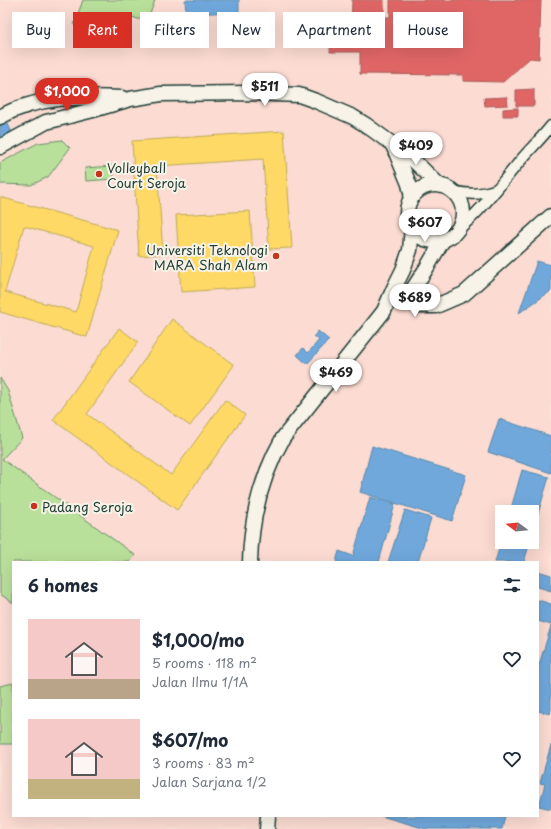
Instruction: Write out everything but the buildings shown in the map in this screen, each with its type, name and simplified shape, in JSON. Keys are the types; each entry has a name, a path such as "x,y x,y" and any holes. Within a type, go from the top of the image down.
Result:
{"street":[{"path":"0,147 46,122 130,99 161,94 249,93 299,95 353,117 410,157 439,185"},
{"path":"0,117 11,110 40,101 95,96 130,99"},
{"path":"457,230 461,224 463,210 462,203 453,191 447,187 439,185 427,186 421,188 412,197 408,204 407,212 409,223 416,233 425,239 437,241 448,238 468,222 499,188 551,126"},
{"path":"393,145 409,184 412,197"},
{"path":"453,191 481,194 499,188"},
{"path":"443,240 426,269 412,288 411,296 413,302 418,306 436,306 464,294 551,216"},
{"path":"250,561 250,542 255,512 273,456 283,438 384,311 403,270 410,250 412,228"},
{"path":"267,829 268,817"}],"shaded area":[{"name":"Universiti Teknologi MARA Shah Alam","path":"0,0 551,0 551,829 0,829"}],"green space":[{"path":"83,0 155,0 151,12 140,12 140,20 132,17 132,12 79,12"},
{"path":"62,140 70,148 48,177 31,185 0,184 0,163 38,143"},
{"name":"Volleyball Court Seroja","path":"113,166 114,179 86,181 85,168"},
{"name":"Padang Seroja","path":"0,378 8,391 22,438 2,459 135,555 131,561 12,561 12,602 0,594"},
{"path":"12,683 12,744 0,744 0,686"}],"place":[{"name":"Volleyball Court Seroja","path":"99,174"},
{"name":"Universiti Teknologi MARA Shah Alam","path":"276,256"},
{"name":"Padang Seroja","path":"34,506"}]}
